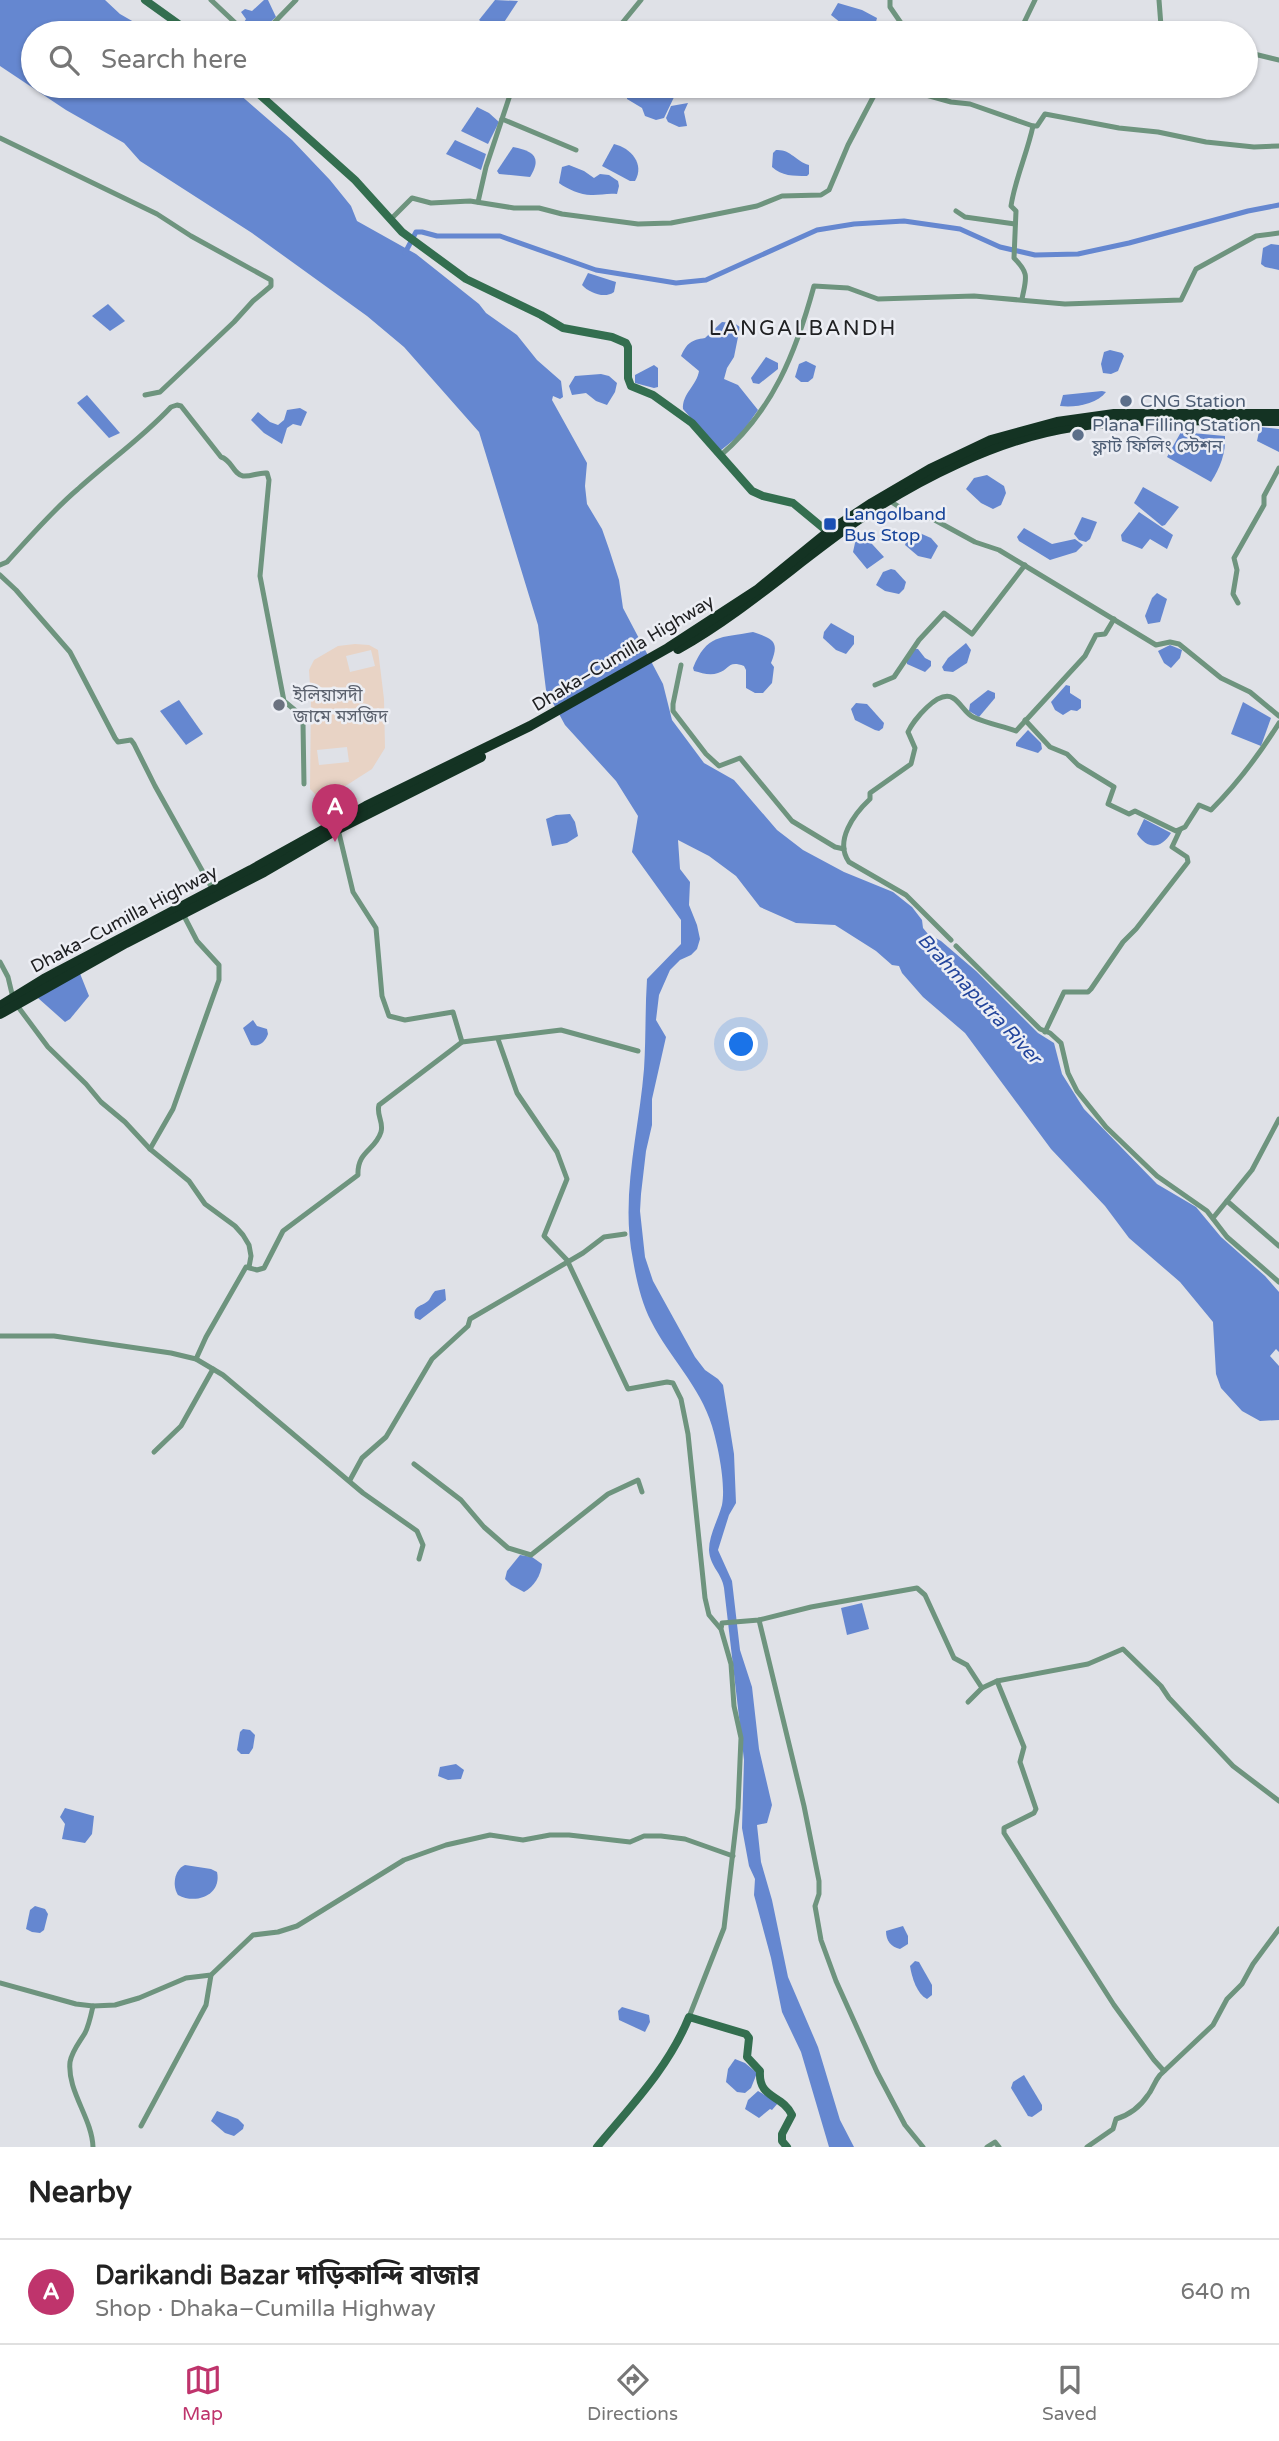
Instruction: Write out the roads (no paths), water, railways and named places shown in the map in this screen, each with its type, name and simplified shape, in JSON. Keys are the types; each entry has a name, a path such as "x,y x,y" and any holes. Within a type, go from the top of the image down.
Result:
{"highway":[{"name":"Dhaka–Cumilla Highway","path":"670,650 757,590 828,532 872,503 930,469 991,440 1057,422 1114,414 1279,414"},
{"name":"Dhaka–Cumilla Highway","path":"0,1006 15,1001 264,873 338,829 531,729 670,650 740,610 856,522 930,477 1025,438 1071,427 1123,422 1279,421"},
{"name":"Dhaka–Cumilla Highway","path":"0,1014 56,972 366,806 531,729"}],"main road":[{"path":"145,0 174,21"},
{"path":"263,98 355,180 402,232 466,279 564,328 612,337 625,343 628,347 628,378 631,386 672,406 692,423 752,491 793,503 828,532"},
{"path":"597,2147 642,2095 674,2050 689,2017 746,2034 750,2038 747,2057 760,2071 762,2089 783,2104 792,2115 782,2134 782,2141 787,2147"}],"street":[{"path":"211,0 233,21"},
{"path":"276,21 296,0"},
{"path":"624,21 641,0"},
{"path":"890,0 890,7 900,21"},
{"path":"1025,21 1035,0"},
{"path":"1159,0 1161,21"},
{"path":"1258,55 1279,61"},
{"path":"478,202 486,167 509,98"},
{"path":"390,220 412,198 430,203 478,202 514,208 539,208 638,225 671,223 757,206 782,196 821,195 829,190 848,145 873,98"},
{"path":"937,98 970,104 1033,126 1038,126 1045,114 1206,142 1254,147 1279,146"},
{"path":"502,118 576,150"},
{"path":"1022,299 1027,275 1014,258 1016,211 1011,206 1014,186 1033,126"},
{"path":"0,138 157,214 271,280 271,286 160,392 145,395"},
{"path":"956,211 965,216 1015,224"},
{"path":"720,456 742,437 783,377 803,328 814,286 848,288 878,299 974,296 1065,304 1181,300 1196,269 1256,236 1279,233"},
{"path":"0,565 7,562 58,506 142,437 171,407 181,407 221,457 230,461 237,472 244,476 267,473 269,480 260,576 284,701 296,711 303,723 304,784"},
{"path":"1238,603 1233,594 1237,570 1234,558 1264,505 1265,496 1279,468"},
{"path":"890,501 913,516 931,518 966,538 999,550 1156,645 1170,642 1179,645 1221,678 1250,692 1279,716"},
{"path":"875,685 894,677 919,640 944,613 972,634 1025,565"},
{"path":"0,575 70,652 118,742 131,740 134,744 213,890"},
{"path":"1114,619 1105,634 1096,635 1085,656 1016,731 971,716 952,697 946,697 926,707 914,719 908,732 915,748 911,765 870,793 870,799 855,813 844,840 844,849 849,862 906,895 1027,1017 1060,1043 1068,1073 1077,1091 1106,1127 1157,1176 1189,1197 1213,1218 1227,1237 1279,1282"},
{"path":"681,665 673,711 711,759 719,766 740,758 792,821 835,847 844,849"},
{"path":"1025,720 1051,747 1067,754 1078,765 1114,787 1108,804 1129,814 1135,811 1176,831 1180,830"},
{"path":"1045,1032 1064,992 1088,992 1091,989 1123,942 1188,862 1187,857 1172,847 1180,830 1199,805 1211,810 1233,787 1259,756 1279,723"},
{"path":"338,829 353,892 376,928 382,996 389,1016 405,1020 453,1012 463,1042"},
{"path":"150,1149 173,1109 219,980 219,965 197,941 183,914"},
{"path":"0,962 8,976 15,1001 48,1047 150,1149 189,1181 205,1205 235,1226 249,1245 250,1267"},
{"path":"196,1359 246,1267 257,1270 264,1268 283,1231 358,1175 360,1159 381,1133 382,1125 377,1111 385,1099 463,1042 561,1030 638,1051"},
{"path":"498,1039 517,1093 557,1152 567,1179 544,1236 568,1260 628,1389 673,1383 681,1399 688,1434 705,1598 709,1615 721,1626 731,1664 734,1706 741,1738 738,1808 724,1928 689,2017"},
{"path":"1213,1218 1252,1170 1279,1119"},
{"path":"1227,1201 1279,1246"},
{"path":"350,1480 362,1458 386,1437 432,1359 468,1326 470,1319 609,1235 625,1234"},
{"path":"0,1336 54,1336 196,1359 213,1369 378,1504 416,1531 423,1545 419,1559"},
{"path":"153,1452 181,1426 213,1369"},
{"path":"414,1464 461,1500 484,1527 508,1548 531,1555 608,1494 638,1480 642,1492"},
{"path":"721,1626 739,1621 759,1620 810,1606 917,1588 925,1595 954,1658 968,1665 982,1688"},
{"path":"759,1620 804,1806 819,1881 819,1895 814,1906 821,1940 835,1981 877,2072 905,2125 923,2147"},
{"path":"968,1702 982,1688 997,1681 1088,1664 1123,1649 1161,1686 1233,1766 1279,1801"},
{"path":"997,1681 1024,1747 1020,1762 1036,1809 1034,1813 1004,1828 1004,1833 1114,2005 1164,2071"},
{"path":"0,1983 93,2007 115,2005 139,1998 186,1978 211,1975 253,1935 297,1926 404,1860 446,1845 490,1835 523,1840 550,1835 629,1842 644,1836 661,1836 685,1839 733,1856"},
{"path":"1087,2147 1113,2129 1116,2119 1130,2114 1150,2093 1153,2083 1164,2071 1213,2025 1227,1999 1242,1984 1279,1929"},
{"path":"141,2126 206,2005 211,1975"},
{"path":"93,2007 84,2034 71,2059 70,2076 88,2118 93,2147"},
{"path":"987,2147 995,2142 999,2147"}],"water":[{"path":"0,0 105,0 132,21 21,21 21,80 0,66"},
{"path":"264,0 268,0 276,17 272,21 245,21 241,12 245,9 252,11"},
{"path":"495,0 518,1 505,21 479,20"},
{"path":"838,3 877,18 876,21 838,21 831,15"},
{"name":"Brahmaputra River","path":"48,98 244,98 292,140 330,180 351,206 357,221 416,254 479,304 486,313 517,335 537,360 561,381 563,397 560,399 553,396 552,400 587,463 587,504 602,529 609,549 619,580 623,608 663,684 672,720 704,763 734,780 777,830 803,850 844,872 893,892 912,907 928,934 941,941 976,971 1038,1033 1054,1043 1062,1074 1084,1109 1157,1184 1196,1207 1221,1237 1279,1292 1279,1352 1276,1349 1270,1356 1279,1366 1279,1420 1260,1421 1242,1411 1221,1388 1216,1374 1213,1322 1180,1282 1129,1238 1105,1206 1051,1149 965,1033 923,997 899,966 892,965 876,951 835,925 796,923 760,907 736,876 709,856 678,840 680,869 690,882 689,905 700,939 697,949 670,970 659,995 656,1020 666,1037 652,1099 652,1125 641,1194 645,1257 653,1281 695,1357 705,1370 723,1385 734,1454 736,1503 729,1515 718,1550 732,1581 740,1650 752,1687 759,1749 772,1805 767,1823 757,1825 761,1862 788,1977 818,2047 840,2120 854,2147 829,2147 801,2052 782,2012 754,1895 755,1879 749,1866 742,1828 744,1760 724,1588 711,1561 709,1550 723,1496 719,1454 712,1426 700,1398 648,1314 634,1267 629,1188 642,1093 647,979 681,944 681,920 632,852 638,816 616,781 565,725 546,690 538,625 479,432 404,347 367,316 252,233 140,161 124,143"},
{"path":"674,98 664,118 656,120 645,116 642,108 627,99"},
{"path":"688,103 684,112 687,126 679,127 668,122 666,118 671,106"},
{"path":"477,107 499,122 488,144 461,131"},
{"path":"455,140 486,154 481,170 446,154"},
{"path":"614,144 626,149 635,158 638,175 635,181 602,166"},
{"path":"513,147 526,150 534,156 536,164 530,177 499,174 497,171"},
{"path":"776,150 786,151 809,165 809,174 792,176 776,170 772,167 773,153"},
{"path":"569,165 594,178 600,174 609,175 618,181 617,194 585,194 562,185 559,183 562,167"},
{"path":"1271,244 1279,245 1279,270 1261,264 1263,248"},
{"path":"588,273 616,282 614,292 602,295 585,288 582,285"},
{"path":"108,304 125,321 110,331 92,316"},
{"path":"722,322 734,323 740,327 734,357 724,379 738,385 758,410 741,434 720,451 683,409 699,371 681,356 690,343 705,338"},
{"path":"1110,350 1124,356 1118,371 1103,373 1101,364 1104,352"},
{"path":"766,357 778,363 778,369 759,384 753,383 751,378"},
{"path":"806,361 816,366 813,378 808,382 801,382 795,377 799,364"},
{"path":"654,365 658,368 658,387 635,383 635,375"},
{"path":"575,376 609,376 617,383 607,405 586,393 572,395 569,386"},
{"path":"1106,392 1091,402 1079,406 1060,406 1063,395"},
{"path":"87,395 120,433 109,438 77,403"},
{"path":"300,408 307,412 301,426 293,424 287,428 282,444 264,433 251,420 258,412 278,425 284,420 287,410"},
{"path":"1260,427 1279,429 1279,452 1257,441"},
{"path":"1181,432 1225,436 1222,460 1211,482 1167,457"},
{"path":"987,475 1004,486 1006,493 1001,505 993,509 981,503 966,489 974,478"},
{"path":"1143,487 1179,507 1165,525 1162,526 1134,503"},
{"path":"1139,512 1173,535 1167,549 1150,539 1142,549 1122,541 1121,535"},
{"path":"1082,517 1097,522 1086,542 1079,540 1074,534"},
{"path":"1024,528 1052,544 1075,539 1083,545 1076,552 1050,560 1019,541 1017,537"},
{"path":"915,531 931,538 938,546 931,559 918,556 905,545 909,534"},
{"path":"861,532 884,557 867,569 853,552 854,537"},
{"path":"891,569 906,582 899,594 885,591 876,585 883,572"},
{"path":"1157,593 1167,599 1160,622 1148,624 1145,616 1152,598"},
{"path":"831,623 854,636 854,644 846,654 836,650 823,638"},
{"path":"753,632 770,639 775,645 771,663 774,667 772,683 763,693 755,693 746,688 746,670 738,664 712,674 694,671 698,657 709,643 723,637"},
{"path":"966,643 971,650 967,663 953,672 944,671 942,667 948,658"},
{"path":"1170,645 1182,650 1180,658 1171,668 1164,663 1158,651"},
{"path":"914,649 918,649 931,661 931,666 925,672 907,664 907,659"},
{"path":"1066,685 1070,686 1070,693 1081,700 1081,708 1063,715 1055,710 1051,702"},
{"path":"988,690 995,693 995,698 979,717 969,711 970,704"},
{"path":"179,700 203,734 186,745 160,711"},
{"path":"1243,702 1271,718 1261,746 1231,734"},
{"path":"856,703 867,704 884,723 883,728 875,730 855,720 851,709"},
{"path":"1028,730 1041,743 1042,749 1038,753 1016,746"},
{"path":"570,814 578,836 567,843 552,846 546,819"},
{"path":"1144,819 1171,833 1159,845 1146,843 1137,834"},
{"path":"79,971 89,996 65,1022 38,998"},
{"path":"253,1020 257,1026 267,1029 268,1034 260,1045 251,1045 243,1028"},
{"path":"445,1289 446,1300 420,1320 415,1318 416,1308 429,1300 435,1291"},
{"path":"520,1555 532,1557 542,1564 536,1580 524,1592 505,1579 507,1571"},
{"path":"862,1603 869,1629 847,1635 841,1608"},
{"path":"243,1729 250,1730 255,1735 249,1754 241,1754 237,1750"},
{"path":"456,1764 464,1770 461,1779 448,1780 438,1776 440,1767"},
{"path":"65,1808 94,1816 92,1834 85,1843 62,1839 65,1824 60,1817"},
{"path":"185,1865 217,1872 216,1887 212,1892 192,1899 178,1895 175,1879 178,1871"},
{"path":"35,1906 45,1909 48,1914 44,1930 40,1933 26,1929 30,1910"},
{"path":"903,1926 908,1936 908,1944 900,1949 890,1943 886,1931"},
{"path":"915,1961 919,1962 932,1985 932,1995 927,1999 920,1993 914,1980 910,1966"},
{"path":"622,2007 649,2015 650,2022 645,2032 619,2020 618,2011"},
{"path":"735,2059 757,2073 751,2088 745,2093 737,2092 726,2082 728,2069"},
{"path":"1024,2075 1042,2105 1042,2110 1032,2117 1028,2116 1011,2088 1013,2082"},
{"path":"758,2091 778,2103 759,2118 745,2109 748,2100"},
{"path":"217,2111 238,2119 244,2125 243,2129 234,2136 225,2133 211,2121"}],"waterway":[{"path":"405,253 416,232 437,236 500,236 596,270 676,283 706,280 817,230 854,224 904,221 960,229 1000,247 1035,255 1078,254 1279,205"}],"place":[{"name":"CNG Station","path":"1126,401"},
{"name":"Plana Filling Station ফ্লাট ফিলিং স্টেশন","path":"1078,435"},
{"name":"Langolband Bus Stop","path":"830,524"},
{"name":"ইলিয়াসদী জামে মসজিদ","path":"279,705"},
{"name":"Darikandi Bazar দাড়িকান্দি বাজার","path":"335,842"}],"district":[{"name":"LANGALBANDH","path":"803,328"}]}
